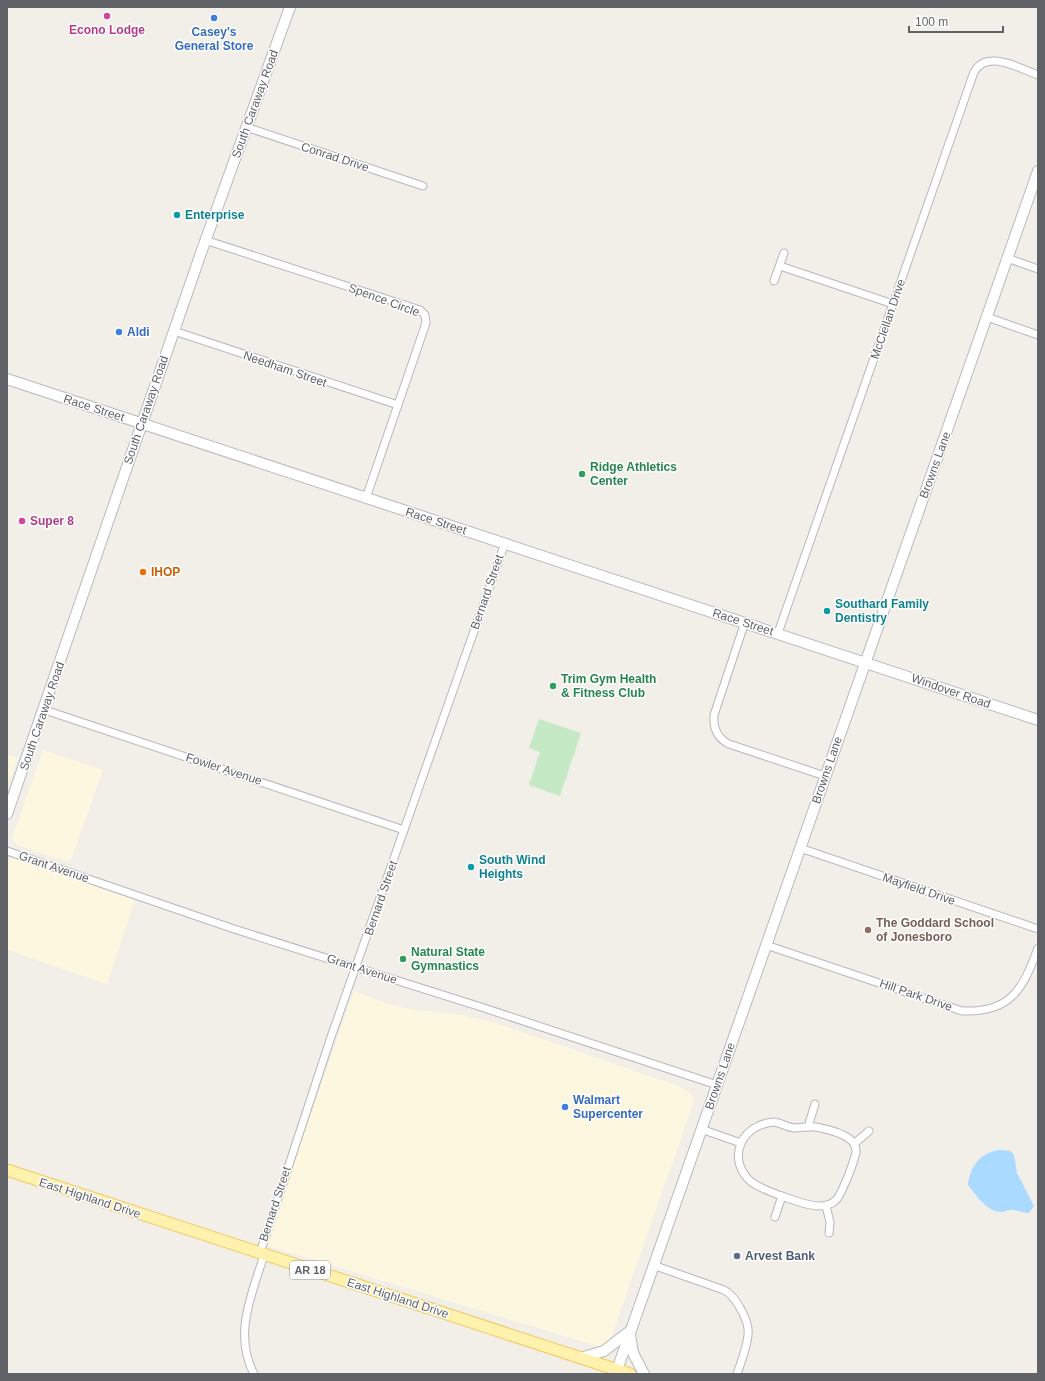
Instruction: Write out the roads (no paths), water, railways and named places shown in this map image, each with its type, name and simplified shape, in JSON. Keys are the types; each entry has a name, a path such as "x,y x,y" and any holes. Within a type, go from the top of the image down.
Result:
{"main road":[{"name":"East Highland Drive","path":"7,1170 630,1374"}],"street":[{"name":"South Caraway Road","path":"7,814 205,240 290,7"},
{"name":"McClellan Drive","path":"778,633 977,67 983,62 994,60 1038,75"},
{"name":"Conrad Drive","path":"246,127 423,186"},
{"name":"Browns Lane","path":"617,1370 864,662 1038,171"},
{"name":"Spence Circle","path":"205,240 424,312 426,324 366,498"},
{"path":"774,281 784,252"},
{"path":"1007,258 1038,269"},
{"path":"780,266 893,304"},
{"path":"987,317 1038,335"},
{"name":"Needham Street","path":"174,331 398,405"},
{"name":"Race Street","path":"7,379 864,662"},
{"name":"Bernard Street","path":"254,1374 247,1356 244,1323 287,1167 504,543"},
{"path":"745,622 714,715 714,723 718,735 729,744 824,776"},
{"name":"Windover Road","path":"864,662 1038,720"},
{"name":"Fowler Avenue","path":"44,710 404,830"},
{"name":"Mayfield Drive","path":"800,848 1038,929"},
{"name":"Grant Avenue","path":"7,851 238,931 356,967 717,1085"},
{"name":"Hill Park Drive","path":"766,945 962,1011 975,1012 1002,1005 1015,995 1025,982 1038,948"},
{"path":"808,1127 815,1104"},
{"path":"774,1122 793,1128 808,1127 816,1127 849,1138 854,1144 856,1152 839,1196 826,1206 815,1206 758,1187 743,1172 740,1162 739,1154 741,1143 746,1134 762,1123 774,1122"},
{"path":"701,1130 741,1143"},
{"path":"854,1144 869,1131"},
{"path":"775,1217 782,1196"},
{"path":"826,1206 830,1222 829,1233"},
{"path":"653,1265 724,1290 732,1295 738,1303 748,1331 747,1341 736,1374"},
{"path":"580,1358 604,1351 630,1331 633,1353 644,1374"}],"water":[{"path":"993,1151 1010,1151 1014,1155 1017,1173 1034,1206 1029,1213 1012,1210 1001,1212 991,1209 978,1198 968,1185 971,1172 978,1161"}],"place":[{"name":"Econo Lodge","path":"107,16"},
{"name":"Casey's General Store","path":"214,18"},
{"name":"Enterprise","path":"177,215"},
{"name":"Aldi","path":"119,332"},
{"name":"Ridge Athletics Center","path":"582,474"},
{"name":"Super 8","path":"22,521"},
{"name":"IHOP","path":"143,572"},
{"name":"Southard Family Dentistry","path":"827,611"},
{"name":"Trim Gym Health & Fitness Club","path":"553,686"},
{"name":"South Wind Heights","path":"471,867"},
{"name":"The Goddard School of Jonesboro","path":"868,930"},
{"name":"Natural State Gymnastics","path":"403,959"},
{"name":"Walmart Supercenter","path":"565,1107"},
{"name":"Arvest Bank","path":"737,1256"}]}
